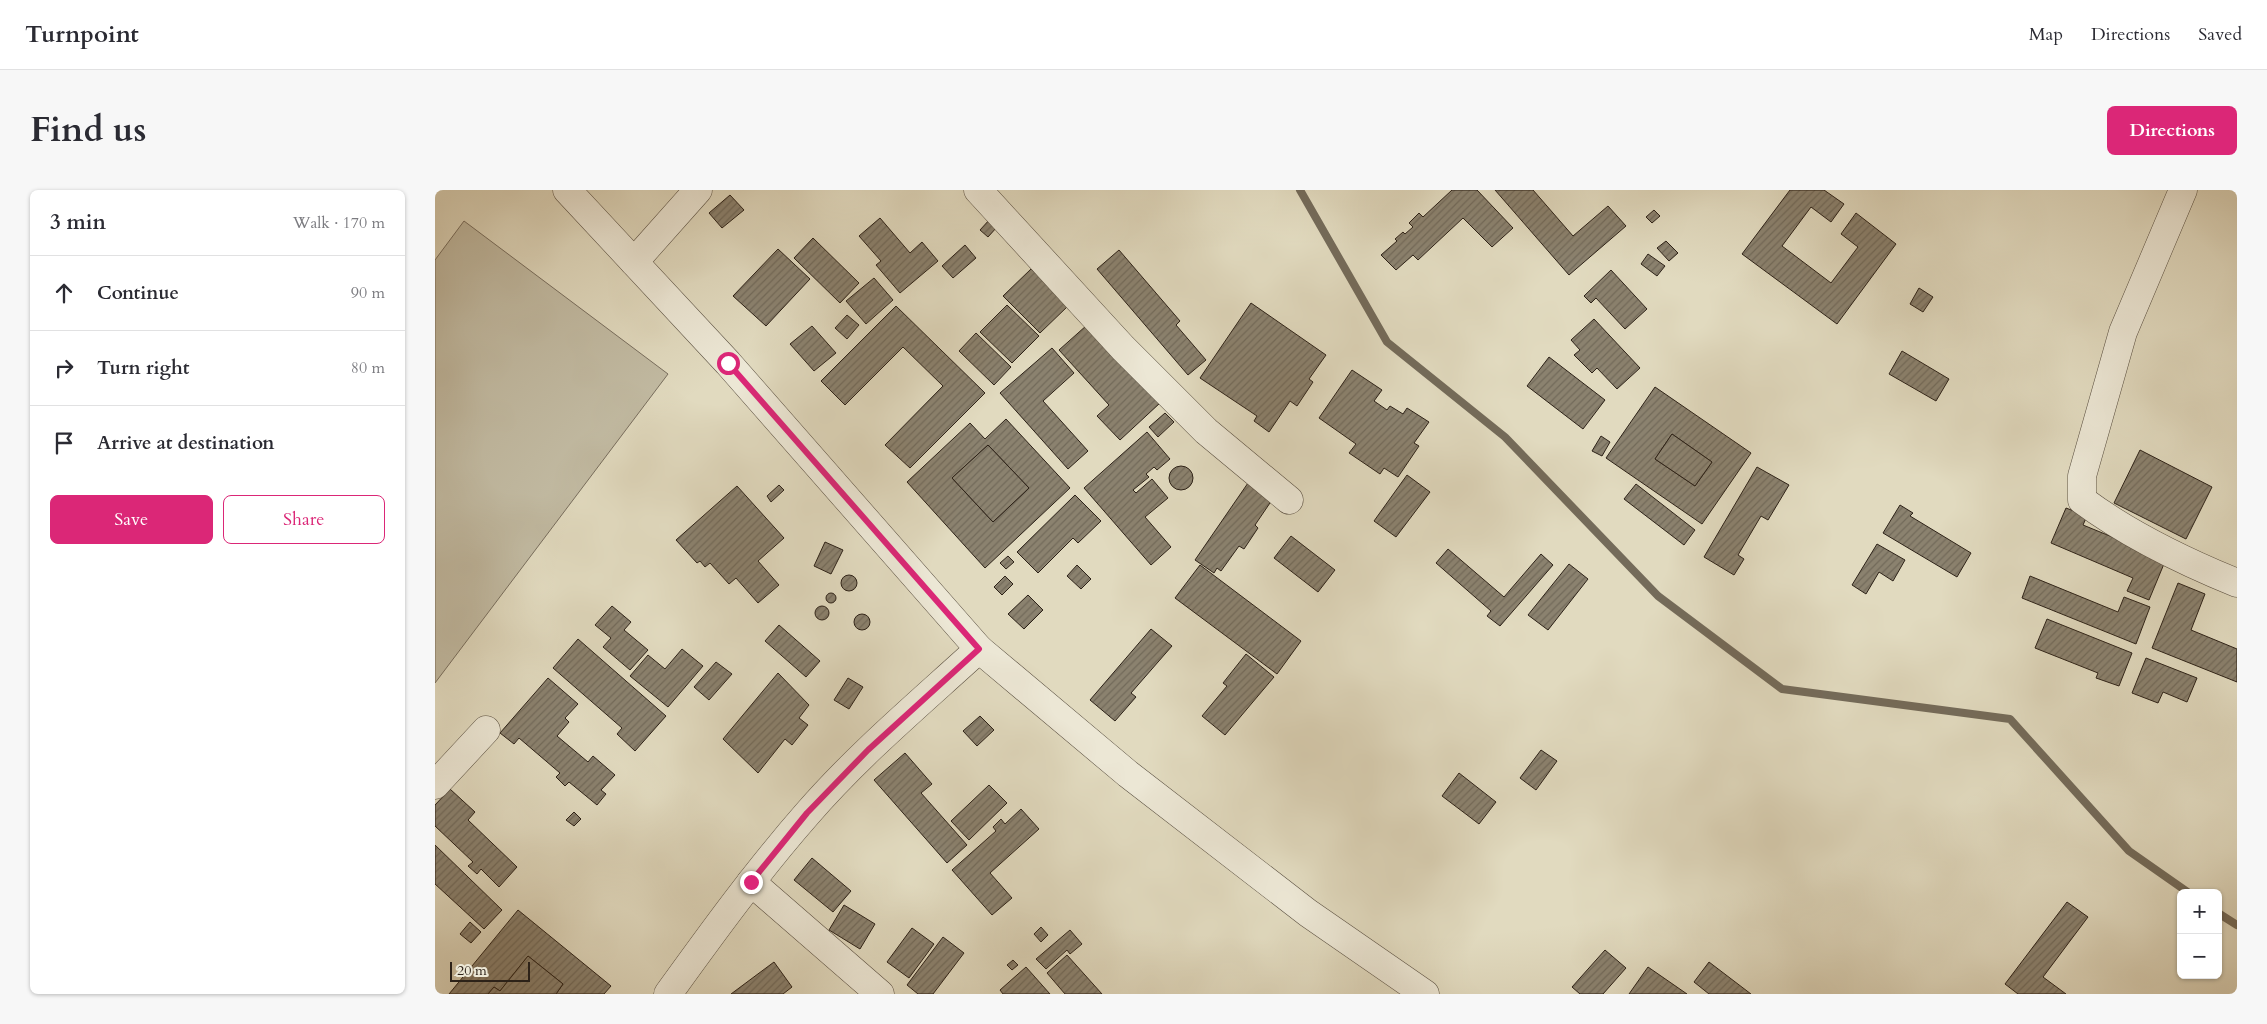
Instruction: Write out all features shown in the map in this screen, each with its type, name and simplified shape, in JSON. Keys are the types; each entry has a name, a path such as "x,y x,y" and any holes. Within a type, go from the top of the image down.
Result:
{"street":[{"path":"567,190 728,363 979,649 1144,786 1308,913 1425,994"},
{"path":"634,262 698,190"},
{"path":"977,190 1123,348 1205,431 1289,500"},
{"path":"2183,190 2123,332 2083,476 2083,500 2097,511 2187,562 2237,583"},
{"path":"668,994 751,882 807,813 868,750 979,649"},
{"path":"435,785 486,730"},
{"path":"751,882 880,994"}],"shaded area":[{"path":"464,221 668,374 435,683 435,260"}],"building":[{"path":"1452,190 1477,190 1513,228 1492,247 1463,218 1418,260 1413,255 1396,270 1381,255 1397,241 1395,239 1403,232 1405,234 1413,227 1409,223 1419,213 1423,217"},
{"path":"1495,190 1533,190 1573,236 1608,206 1626,226 1569,275"},
{"path":"1790,190 1824,190 1844,204 1831,222 1811,207 1782,246 1831,283 1858,247 1841,234 1856,213 1896,244 1837,324 1742,254"},
{"path":"730,195 744,210 722,228 709,213"},
{"path":"1654,210 1660,216 1652,223 1646,217"},
{"path":"880,218 910,253 922,242 938,261 900,293 876,265 881,261 859,236"},
{"path":"990,219 997,227 988,237 980,230"},
{"path":"813,238 859,283 840,303 794,258"},
{"path":"1666,241 1678,253 1669,261 1657,248"},
{"path":"965,245 976,258 953,278 942,266"},
{"path":"778,249 810,279 766,326 733,296"},
{"path":"1119,250 1180,321 1176,325 1206,360 1188,375 1097,269"},
{"path":"1648,254 1665,266 1657,276 1641,264"},
{"path":"1031,269 1068,306 1040,333 1003,296"},
{"path":"1611,270 1647,309 1625,329 1596,298 1591,303 1584,296"},
{"path":"874,278 893,300 866,324 846,301"},
{"path":"1919,288 1933,297 1923,312 1910,304"},
{"path":"1251,303 1326,355 1309,379 1313,382 1297,406 1290,401 1269,432 1254,421 1257,416 1200,378"},
{"path":"1007,305 1039,336 1012,363 980,332"},
{"path":"896,306 985,393 910,468 885,445 943,386 903,347 845,405 821,381"},
{"path":"847,315 859,325 847,339 835,328"},
{"path":"1594,319 1640,368 1617,389 1597,368 1592,373 1574,355 1580,350 1571,340"},
{"path":"1087,325 1160,403 1120,440 1097,416 1109,405 1059,350"},
{"path":"812,326 836,353 814,371 790,344"},
{"path":"976,333 1011,367 994,385 959,351"},
{"path":"1052,348 1074,373 1043,401 1088,451 1068,469 1000,393"},
{"path":"1902,351 1949,379 1936,401 1889,374"},
{"path":"1549,357 1605,400 1583,429 1527,386"},
{"path":"1352,370 1382,390 1374,401 1387,410 1390,406 1403,414 1407,408 1429,422 1414,443 1419,446 1398,477 1384,468 1380,474 1349,453 1356,444 1319,418"},
{"path":"1655,387 1751,453 1702,524 1606,458","holes":["1672,434 1712,462 1695,486 1655,459"]},
{"path":"1165,413 1174,422 1158,437 1149,427"},
{"path":"1006,419 1070,488 985,568 907,482 970,423 985,439","holes":["988,445 1029,488 993,522 952,478"]},
{"path":"1147,432 1170,459 1157,470 1154,467 1146,474 1149,477 1133,490 1136,493 1152,479 1168,498 1145,517 1171,547 1151,565 1084,488"},
{"path":"1672,434 1712,462 1695,486 1655,459"},
{"path":"1601,436 1610,442 1602,456 1592,451"},
{"path":"988,445 1029,488 993,522 952,478"},
{"path":"2140,450 2212,487 2186,539 2114,503"},
{"path":"1181,466 1190,469 1193,478 1190,487 1181,490 1172,487 1169,478 1172,469"},
{"path":"1757,467 1789,485 1768,520 1761,516 1738,555 1744,559 1734,575 1704,557"},
{"path":"1407,475 1430,492 1396,537 1374,521"},
{"path":"1248,483 1272,500 1255,525 1258,528 1244,549 1239,546 1221,571 1217,568 1214,573 1195,560"},
{"path":"1636,484 1695,530 1684,545 1624,499"},
{"path":"779,485 784,490 771,502 767,496"},
{"path":"737,486 784,538 758,561 779,585 758,603 736,578 729,584 710,563 705,567 700,561 697,563 676,540"},
{"path":"1075,495 1101,521 1078,543 1073,538 1038,573 1017,552"},
{"path":"1900,505 1913,513 1910,516 1971,553 1957,577 1883,533"},
{"path":"2066,508 2087,516 2083,525 2166,559 2149,600 2127,591 2133,578 2051,543"},
{"path":"1291,536 1335,570 1318,592 1274,558"},
{"path":"825,542 843,550 831,574 814,566"},
{"path":"1877,544 1905,560 1893,581 1879,572 1866,594 1852,585"},
{"path":"1448,549 1504,597 1541,554 1553,565 1500,626 1487,616 1491,611 1436,563"},
{"path":"1008,556 1014,562 1006,569 1000,563"},
{"path":"1569,564 1588,579 1548,630 1528,615"},
{"path":"1077,565 1091,579 1081,589 1067,576"},
{"path":"1200,565 1301,641 1277,674 1175,598"},
{"path":"846,575 852,575 857,580 855,589 846,591 841,586 841,580"},
{"path":"1005,576 1013,584 1002,595 994,587"},
{"path":"2030,576 2118,612 2124,597 2150,607 2136,644 2022,598"},
{"path":"2178,583 2205,594 2191,630 2237,649 2237,682 2152,648"},
{"path":"829,593 833,593 836,598 833,603 829,603 826,600 826,596"},
{"path":"1028,595 1043,610 1024,629 1008,614"},
{"path":"612,606 631,622 624,630 648,650 630,670 603,647 611,638 595,625"},
{"path":"819,606 825,606 829,613 825,620 819,620 815,616 815,610"},
{"path":"862,614 868,616 870,622 868,628 862,630 856,628 854,622 856,616"},
{"path":"2047,619 2132,653 2119,686 2096,678 2098,673 2035,648"},
{"path":"779,625 820,661 806,677 765,641"},
{"path":"1151,629 1172,646 1131,693 1136,697 1115,721 1090,700"},
{"path":"578,639 666,716 635,751 617,734 622,728 553,668"},
{"path":"682,649 703,666 668,707 630,676 648,655 665,669"},
{"path":"1246,654 1274,677 1225,735 1202,716 1227,686 1223,683"},
{"path":"2146,658 2197,678 2187,702 2163,692 2158,703 2132,693"},
{"path":"716,662 732,674 709,700 694,687"},
{"path":"778,673 809,705 799,718 808,725 792,745 785,739 758,773 723,739"},
{"path":"548,678 578,704 565,718 569,722 557,736 588,762 593,756 615,775 601,790 606,794 597,805 569,782 565,786 556,777 560,773 519,738 514,744 500,733"},
{"path":"848,678 863,687 849,709 834,700"},
{"path":"980,716 994,730 977,746 963,731"},
{"path":"1541,750 1557,761 1536,790 1520,778"},
{"path":"905,753 932,784 921,793 967,845 947,863 874,780"},
{"path":"1459,773 1496,802 1479,824 1442,796"},
{"path":"989,785 1007,803 969,840 951,821"},
{"path":"450,789 475,812 468,820 517,867 499,887 481,869 477,874 468,866 473,862 435,826 435,805"},
{"path":"1021,809 1039,829 990,873 1012,898 992,915 952,870 996,831 993,827 1001,819 1005,824"},
{"path":"574,812 581,819 574,826 566,820"},
{"path":"435,845 502,910 484,929 435,884"},
{"path":"812,858 851,891 833,912 794,880"},
{"path":"2067,902 2088,917 2043,977 2066,994 2018,994 2005,984"},
{"path":"844,905 875,924 860,949 829,930"},
{"path":"518,910 611,986 604,994 556,994 563,984 528,956 500,991 494,987 488,994 449,994"},
{"path":"470,922 481,932 471,943 460,934"},
{"path":"1041,927 1048,935 1041,942 1034,934"},
{"path":"912,928 934,944 909,978 887,962"},
{"path":"1070,930 1082,944 1070,954 1067,950 1046,969 1036,959"},
{"path":"943,937 964,953 933,994 918,994 907,985"},
{"path":"1605,950 1626,968 1603,994 1580,994 1572,987"},
{"path":"1067,955 1102,994 1065,994 1047,973"},
{"path":"528,956 563,984 556,994 488,994 494,987 500,991"},
{"path":"1013,960 1018,965 1012,970 1007,965"},
{"path":"774,962 792,987 783,994 731,994"},
{"path":"1709,962 1751,994 1709,994 1694,982"},
{"path":"1026,967 1050,994 1003,994 1000,990"},
{"path":"1648,967 1687,994 1629,994"}],"waterway":[{"path":"1300,190 1387,342 1505,437 1658,596 1782,689 2010,719 2129,851 2183,889"},
{"path":"2222,916 2237,925"}],"route":[{"path":"728,363 979,649 868,750 807,813 751,882"}]}
